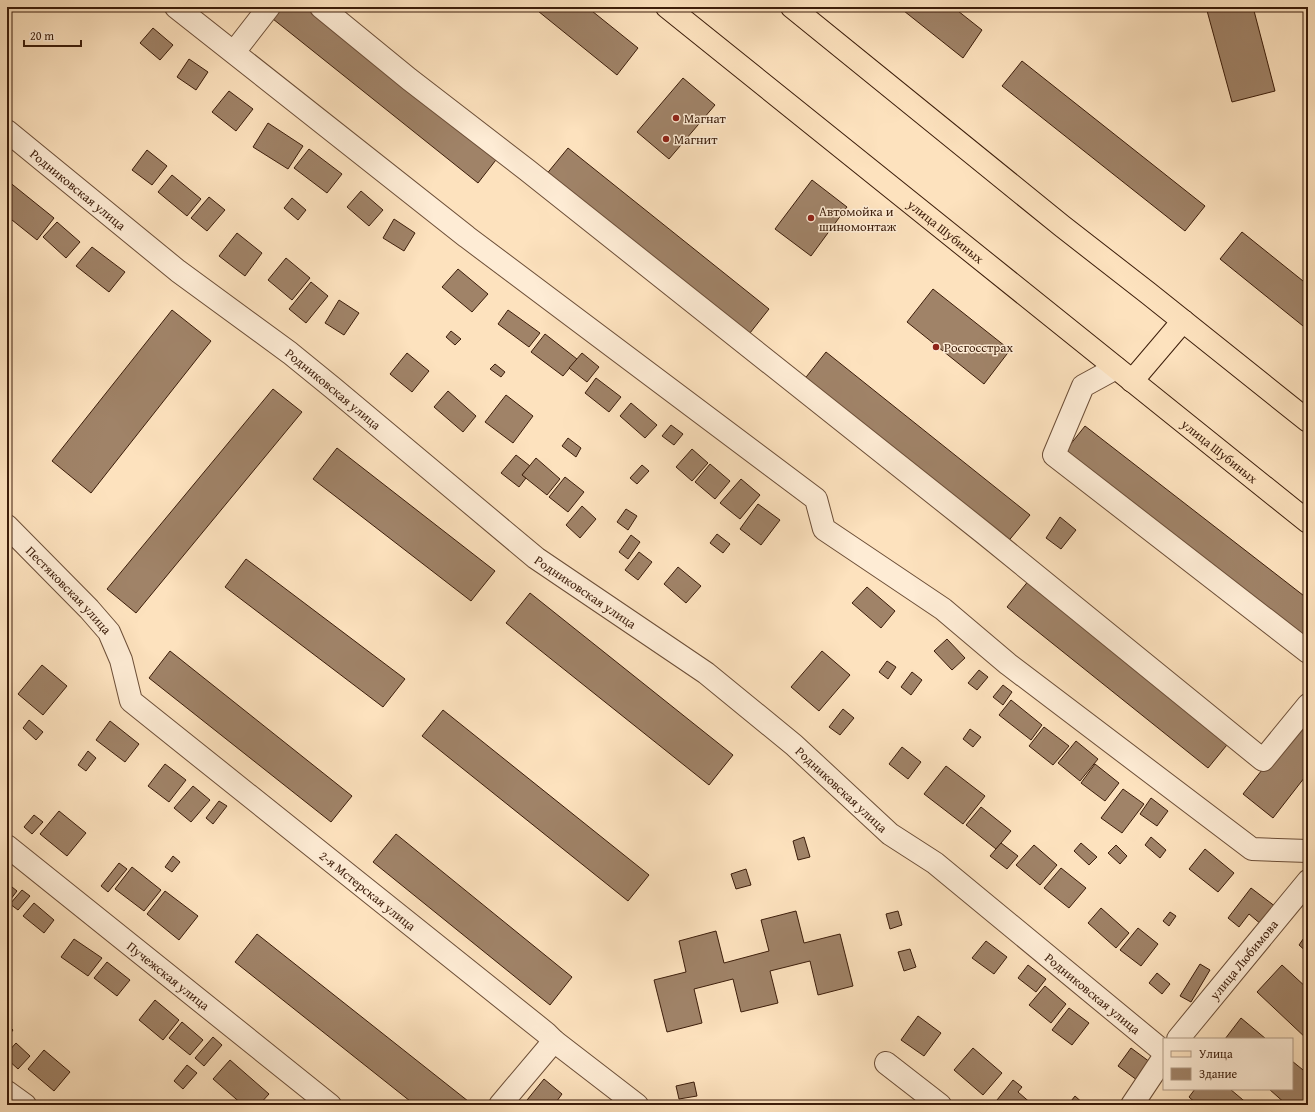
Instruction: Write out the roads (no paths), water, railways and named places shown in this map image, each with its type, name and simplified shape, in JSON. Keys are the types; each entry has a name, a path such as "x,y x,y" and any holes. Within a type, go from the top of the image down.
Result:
{"main road":[{"name":"улица Шубиных","path":"667,7 1308,522"},
{"path":"792,7 1062,226 1308,421"},
{"path":"1124,374 1183,321"}],"street":[{"path":"176,7 467,237 816,499 824,529 943,609 1014,668 1252,849 1308,851"},
{"path":"234,52 269,7"},
{"path":"321,7 409,79 545,184 979,529 1263,760 1308,705"},
{"name":"Родниковская улица","path":"7,131 178,271 290,353 536,558 706,673 794,745 890,834 935,863 1163,1051"},
{"path":"1124,374 1082,386 1054,455 1308,652"},
{"name":"Пестяковская улица","path":"7,526 89,609 109,632 121,660"},
{"name":"2-я Мстерская улица","path":"121,660 132,701 546,1033 554,1041 637,1105"},
{"name":"Пучежская улица","path":"7,846 330,1105"},
{"name":"улица Любимова","path":"1179,1038 1308,881"},
{"path":"500,1105 554,1041"},
{"path":"1132,1105 1163,1058"},
{"path":"886,1063 940,1105"},
{"path":"7,1092 25,1105"}],"place":[{"name":"Магнат","path":"676,118"},
{"name":"Магнит","path":"666,139"},
{"name":"Автомойка и шиномонтаж","path":"811,218"},
{"name":"Росгосстрах","path":"936,347"}]}
